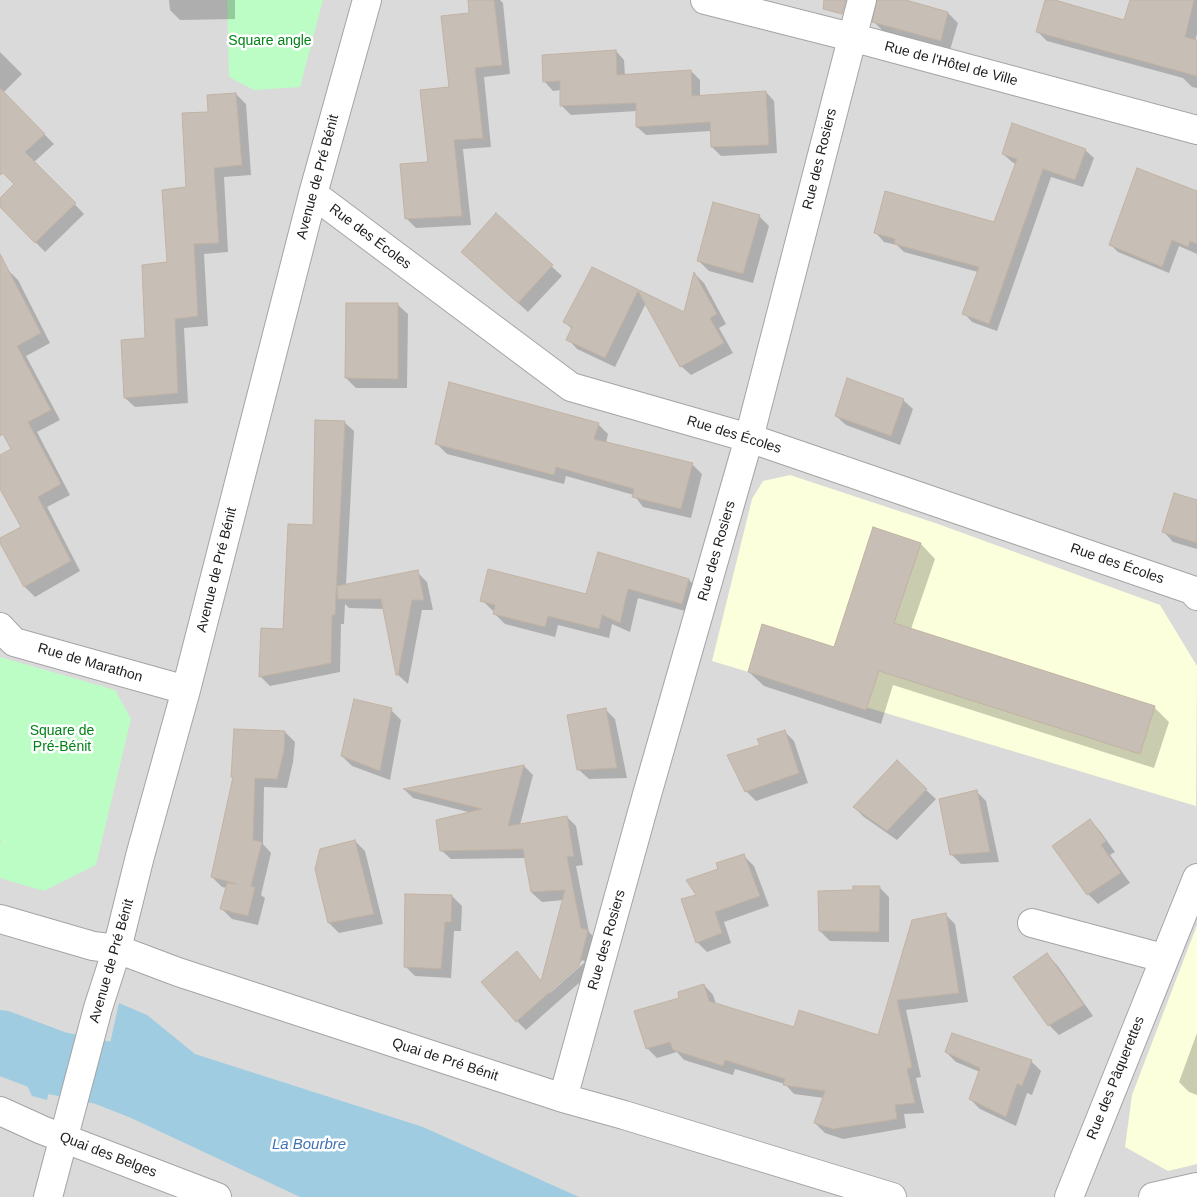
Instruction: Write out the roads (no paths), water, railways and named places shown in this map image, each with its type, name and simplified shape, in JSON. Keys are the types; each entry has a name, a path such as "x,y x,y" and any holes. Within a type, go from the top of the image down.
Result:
{"street":[{"name":"Avenue de Pré Bénit","path":"48,1197 98,1008 117,949 140,856 186,690 313,194 367,0"},
{"name":"Rue de l'Hôtel de Ville","path":"705,0 851,37 1197,130"},
{"name":"Rue des Rosiers","path":"563,1098 750,438 862,0"},
{"name":"Rue des Écoles","path":"313,194 571,387 750,438 1192,590 1197,596"},
{"name":"Rue de Marathon","path":"0,627 14,642 186,690"},
{"name":"Rue des Pâquerettes","path":"1069,1197 1163,958 1197,878"},
{"name":"Quai de Pré Bénit","path":"0,919 93,946 117,949 178,972 563,1098 892,1197"},
{"path":"1032,923 1163,958"},
{"name":"Quai des Belges","path":"0,1112 67,1126 216,1197"},
{"path":"1153,1197 1197,1187"}],"water":[{"name":"La Bourbre","path":"119,1003 147,1015 195,1054 423,1127 579,1197 300,1197 97,1102"},
{"path":"0,1019 61,1041 47,1100 32,1096 24,1079 0,1070"}],"waterway":[{"name":"La Bourbre","path":"0,1042 56,1063 104,1073 186,1105"}],"park label":[{"name":"Square angle","path":"270,41"},
{"name":"Square de Pré-Bénit","path":"62,740"}]}
